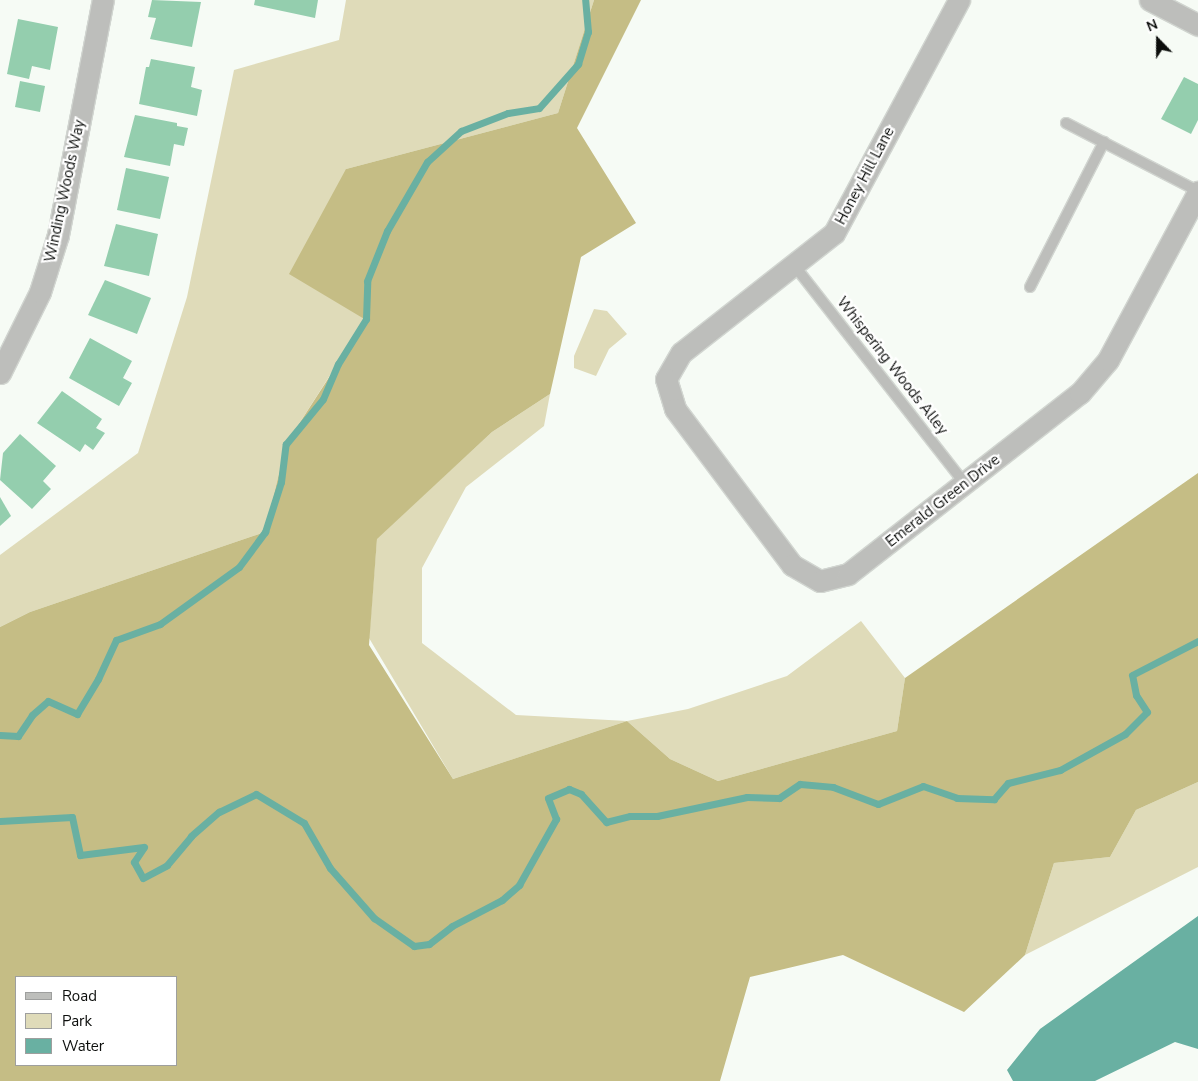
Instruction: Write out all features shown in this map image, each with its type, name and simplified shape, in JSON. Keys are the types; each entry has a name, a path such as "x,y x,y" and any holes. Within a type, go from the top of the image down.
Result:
{"street":[{"name":"Winding Woods Way","path":"0,373 40,292 58,235 103,0"},
{"name":"Honey Hill Lane","path":"666,379 681,352 834,233 960,0"},
{"path":"1150,0 1198,25"},
{"name":"Emerald Green Drive","path":"666,379 675,409 792,565 820,581 848,574 966,484 1080,393 1108,360 1198,192"}],"lane":[{"path":"1066,123 1198,192"},
{"path":"1030,287 1104,142"},
{"name":"Whispering Woods Alley","path":"794,266 966,484"}],"green space":[{"path":"346,0 594,0 558,113 346,169 366,319 286,444 265,532 30,612 0,627 0,555 138,453 187,297 234,70 339,40"},
{"path":"594,309 607,311 627,334 609,349 596,376 574,368 574,356"},
{"path":"550,394 544,426 466,487 422,568 422,643 516,715 627,721 453,779 369,638 377,538 492,432"},
{"path":"861,621 905,678 897,731 718,781 670,759 627,721 688,709 787,676"},
{"path":"1198,782 1198,867 1025,955 1054,863 1110,857 1136,810"}],"shaded area":[{"path":"594,0 641,0 577,128 636,223 581,257 550,394 492,432 377,539 369,645 453,779 627,721 670,759 718,781 897,731 905,678 1198,473 1198,782 1136,810 1110,857 1054,863 1025,955 964,1012 843,955 750,977 720,1081 0,1081 0,627 30,612 265,532 286,444 366,320 289,274 346,169 558,113"}],"water":[{"path":"1198,916 1198,1049 1175,1042 1095,1081 1013,1081 1007,1070 1040,1029"}],"building":[{"path":"152,0 201,2 192,47 150,39 156,18 148,17"},
{"path":"255,0 318,0 315,18 254,5"},
{"path":"18,19 58,27 50,70 32,66 29,79 7,74"},
{"path":"151,59 195,67 191,87 202,90 197,116 139,104 146,67 149,67"},
{"path":"1184,77 1198,84 1198,120 1191,134 1161,119"},
{"path":"20,81 45,86 40,112 15,107"},
{"path":"135,115 177,123 177,126 188,128 184,146 174,144 170,166 124,157"},
{"path":"126,168 169,177 160,219 117,210"},
{"path":"116,224 158,234 149,276 104,266"},
{"path":"105,280 151,298 137,334 88,315"},
{"path":"90,338 132,361 123,378 132,383 119,406 69,378"},
{"path":"62,391 102,419 96,428 105,433 93,450 85,444 80,452 37,423"},
{"path":"20,434 56,466 43,481 51,489 32,509 0,480 3,453"},
{"path":"0,497 11,516 0,526"}],"waterway":[{"path":"0,735 18,736 32,715 48,701 77,714 98,679 116,640 160,624 239,567 265,532 281,482 286,444 323,399 338,364 366,319 367,281 387,231 427,162 461,131 508,113 539,108 578,64 588,32 585,0"},
{"path":"0,821 72,817 80,855 144,847 134,862 143,878 167,865 191,836 219,812 256,794 304,823 330,868 374,918 414,946 429,944 452,926 502,900 519,885 556,819 548,798 569,789 581,794 606,822 630,816 657,816 747,797 779,798 800,784 833,787 878,804 923,786 957,798 994,799 1008,783 1060,770 1125,734 1147,712 1136,695 1132,675 1198,641"}]}
